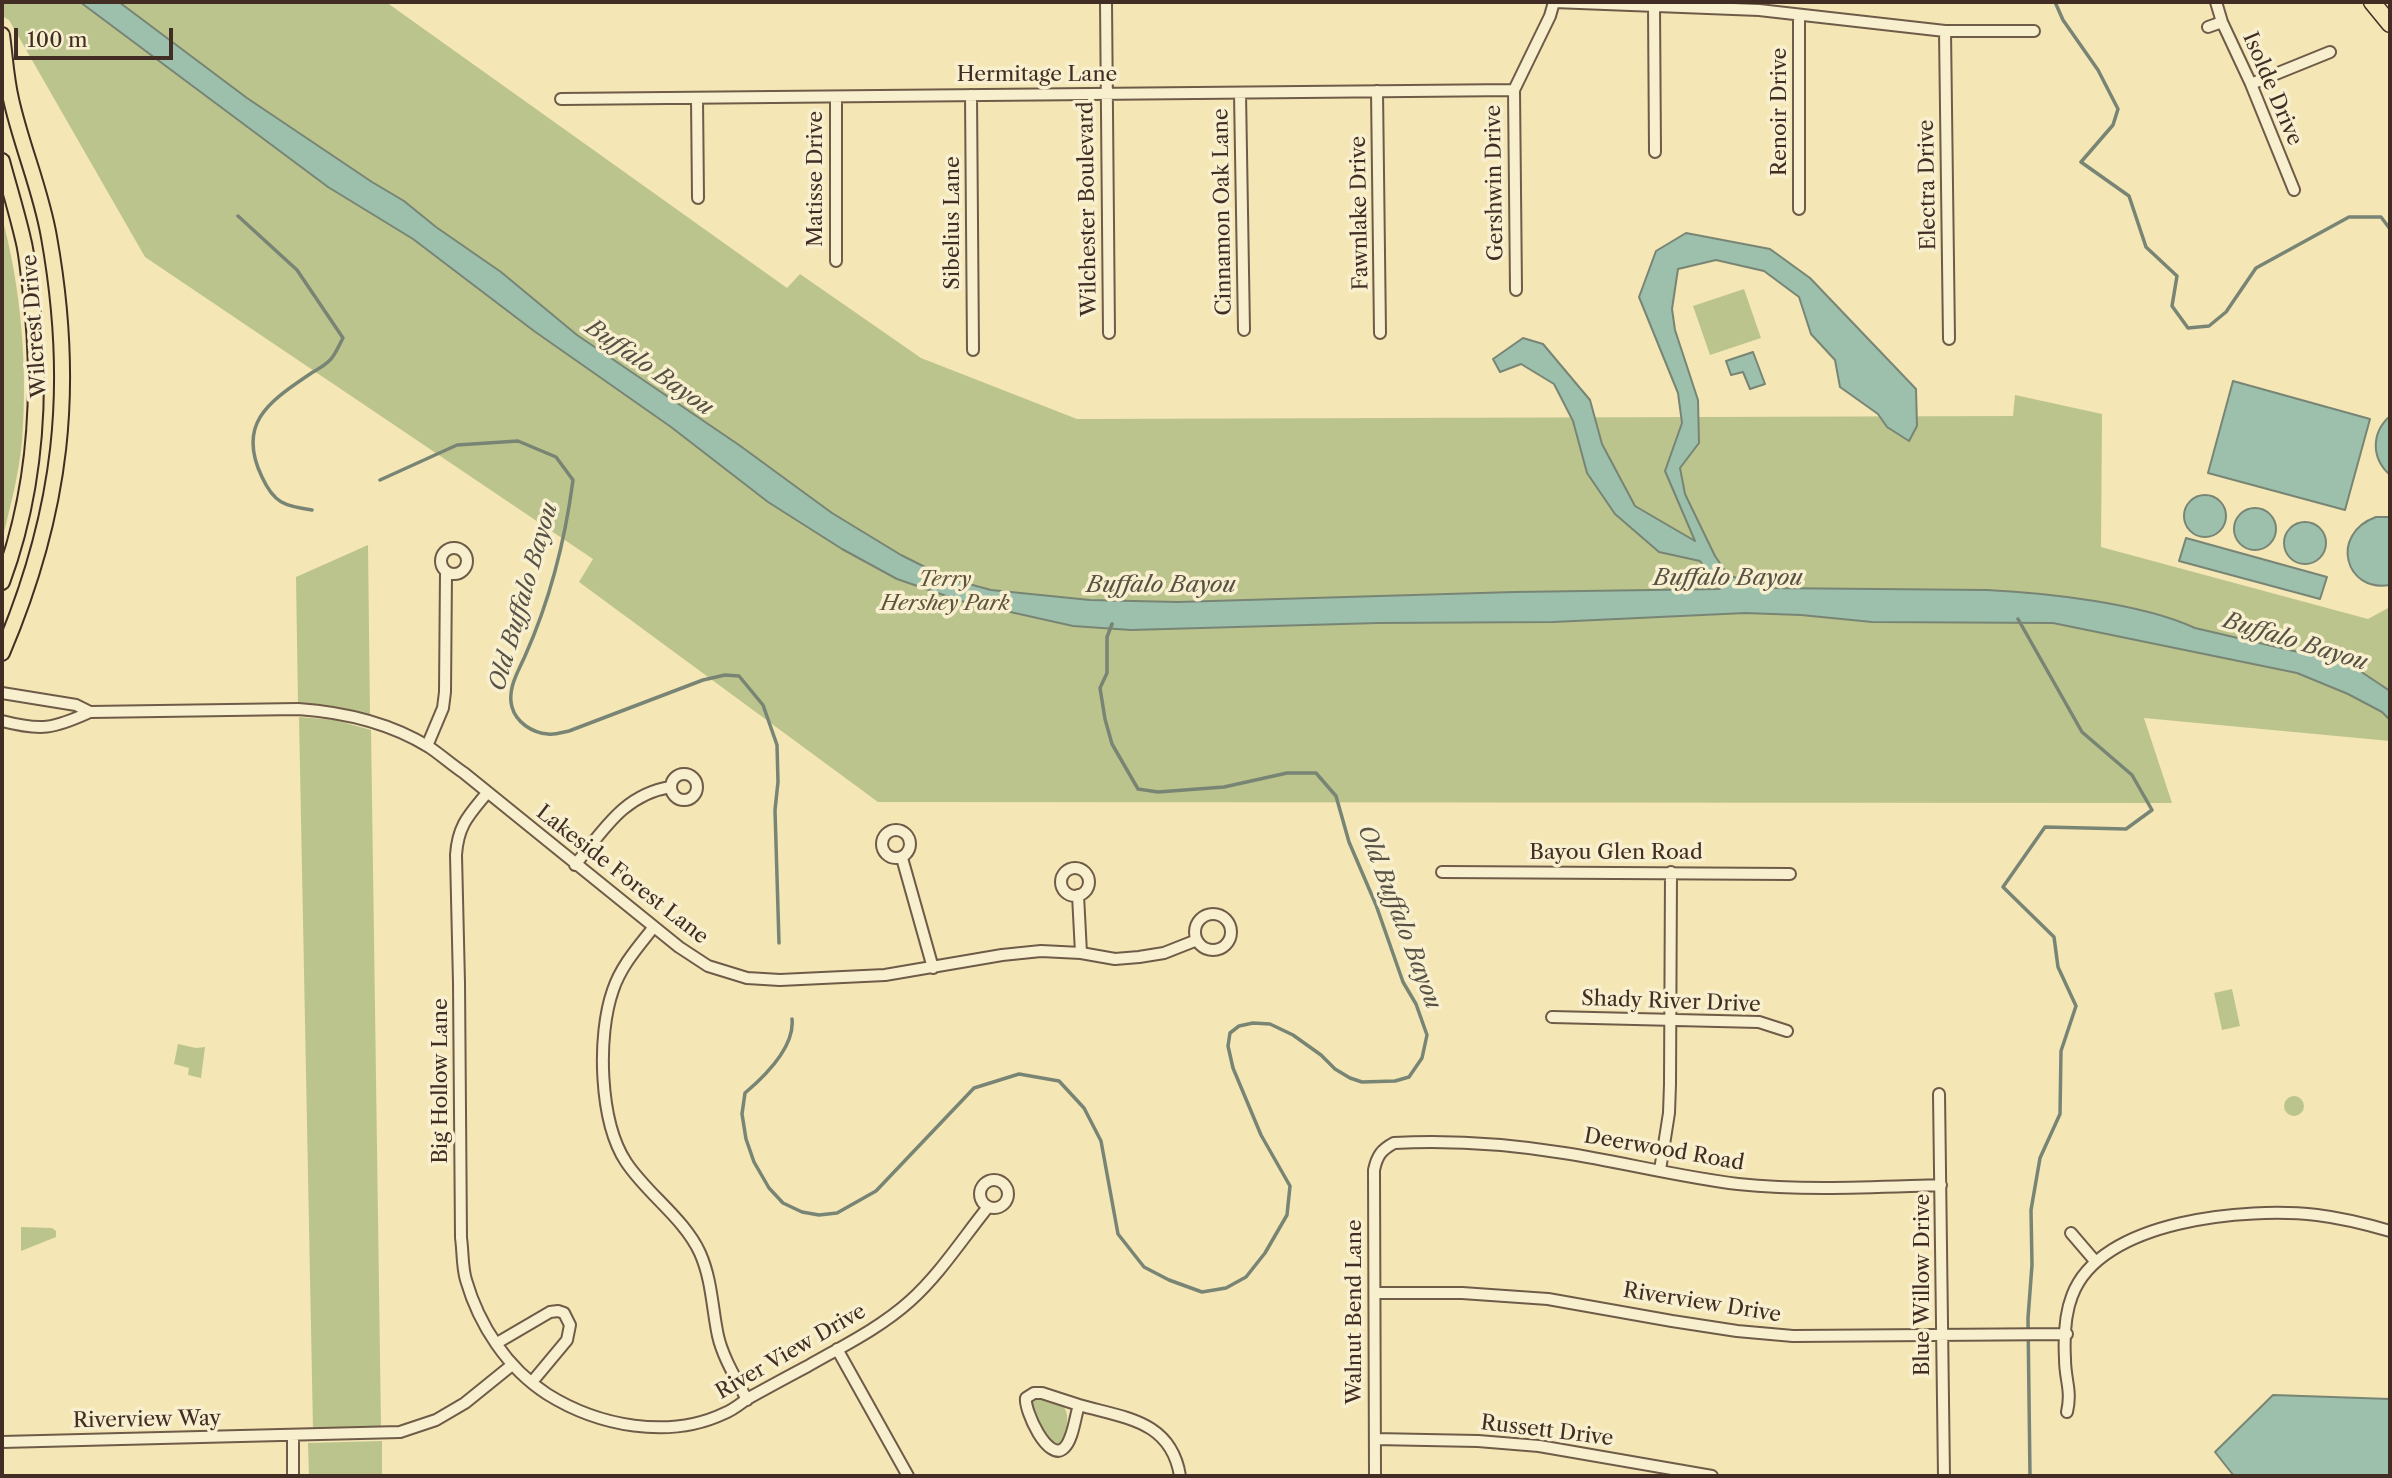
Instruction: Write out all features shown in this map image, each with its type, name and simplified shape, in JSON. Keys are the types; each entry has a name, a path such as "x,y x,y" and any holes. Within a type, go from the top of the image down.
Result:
{"highway":[{"path":"2372,2 2390,24"}],"main road":[{"name":"Wilcrest Drive","path":"2,35 4,74 49,235 63,362 60,441 47,524 34,569 2,653"},
{"name":"Wilcrest Drive","path":"2,161 24,241 33,314 36,398 25,498 10,561 2,582"}],"street":[{"name":"Wilchester Boulevard","path":"1106,2 1109,333"},
{"path":"1554,2 1747,10 1945,31 2034,31"},
{"name":"Gershwin Drive","path":"1516,290 1514,90 1550,16 1554,2"},
{"name":"Isolde Drive","path":"2216,2 2222,22 2251,84 2294,190"},
{"path":"1654,6 1655,152"},
{"name":"Renoir Drive","path":"1799,15 1800,209"},
{"path":"2208,27 2222,22"},
{"name":"Electra Drive","path":"1945,31 1949,339"},
{"path":"2251,84 2330,52"},
{"name":"Hermitage Lane","path":"561,99 1514,90"},
{"name":"Fawnlake Drive","path":"1377,91 1380,334"},
{"name":"Cinnamon Oak Lane","path":"1240,93 1244,330"},
{"name":"Sibelius Lane","path":"971,95 974,350"},
{"name":"Matisse Drive","path":"836,97 836,261"},
{"path":"697,98 698,198"},
{"path":"427,746 443,708 445,692 446,572"},
{"name":"Lakeside Forest Lane","path":"2,694 76,705 90,712"},
{"name":"Lakeside Forest Lane","path":"2,721 24,727 54,727 90,712 298,709 327,711 368,721 427,746 653,928 708,966 747,978 885,975 1041,951 1115,958 1139,957 1164,953 1197,940"},
{"path":"575,865 617,814 638,796 671,786"},
{"name":"Big Hollow Lane","path":"487,793 463,823 457,836 461,1238 466,1279 483,1323 512,1365"},
{"path":"902,858 933,968"},
{"name":"Bayou Glen Road","path":"1442,872 1790,874"},
{"path":"1660,1170 1669,1113 1671,872"},
{"path":"1078,895 1081,953"},
{"path":"653,928 626,963 613,989 607,1011 604,1038 607,1109 616,1143 625,1160 699,1251 714,1302 719,1337 747,1400"},
{"name":"Shady River Drive","path":"1552,1017 1759,1022 1787,1031"},
{"name":"Blue Willow Drive","path":"1939,1094 1944,1476"},
{"name":"Deerwood Road","path":"1383,1149 1394,1143 1510,1145 1738,1184 1784,1187 1941,1185"},
{"name":"Walnut Bend Lane","path":"1375,1476 1374,1170 1383,1149"},
{"name":"River View Drive","path":"512,1365 564,1404 604,1420 633,1426 696,1423 724,1413 873,1329 911,1300 988,1207"},
{"path":"2067,1412 2070,1388 2065,1358 2072,1297 2077,1284 2095,1261 2107,1252 2166,1228 2228,1215 2316,1215 2390,1231"},
{"path":"2071,1233 2095,1261"},
{"name":"Riverview Drive","path":"1375,1293 1474,1293 1548,1298 1672,1321 1793,1336 2067,1334"},
{"path":"497,1343 550,1312 558,1311 568,1318 570,1325 567,1340 532,1382"},
{"path":"837,1349 908,1476"},
{"path":"293,1476 293,1437 400,1432 436,1420 465,1404 512,1365"},
{"path":"1079,1405 1066,1446 1061,1451 1053,1451 1047,1447 1025,1406 1026,1398 1034,1393 1042,1393 1143,1423 1159,1433 1170,1447 1180,1476"},
{"name":"Riverview Way","path":"2,1442 293,1437"},
{"name":"Russett Drive","path":"1375,1439 1478,1441 1539,1446 1712,1476"}],"green space":[{"name":"Terry Hershey Park","path":"2,2 386,2 787,288 800,274 921,358 1077,419 2013,416 2015,395 2102,414 2101,547 2368,619 2390,607 2390,741 2144,718 2172,803 878,802 579,582 593,559 145,257 9,20 2,16"},
{"path":"2,217 18,300 24,413 21,453 2,540"},
{"path":"1744,289 1761,338 1710,355 1693,306"},
{"path":"368,545 370,716 298,703 296,577"},
{"path":"299,717 335,720 371,730 381,1427 313,1429"},
{"path":"2232,989 2240,1026 2222,1030 2214,993"},
{"path":"178,1044 205,1047 201,1078 188,1075 189,1068 174,1064"},
{"path":"2294,1096 2301,1099 2304,1106 2301,1113 2294,1116 2287,1113 2284,1106 2287,1099"},
{"path":"21,1227 52,1228 56,1231 56,1237 21,1251"},
{"path":"1038,1399 1064,1407 1067,1420 1062,1443 1057,1445 1049,1441 1032,1407 1032,1402"},
{"path":"382,1441 382,1476 309,1476 308,1443"}],"water":[{"name":"Buffalo Bayou","path":"80,2 119,2 247,98 404,201 501,272 577,335 739,445 832,513 901,555 947,578 991,590 1090,600 1178,602 1720,589 1700,561 1659,552 1615,514 1587,473 1573,421 1554,384 1521,364 1500,372 1493,359 1523,338 1543,344 1590,400 1602,444 1635,506 1695,541 1665,471 1682,423 1678,393 1639,297 1656,251 1686,233 1770,249 1810,278 1916,389 1917,426 1909,441 1887,427 1878,414 1840,387 1835,360 1811,334 1799,297 1764,271 1716,260 1678,269 1672,309 1675,330 1698,400 1699,443 1680,468 1685,494 1715,556 1728,575 1767,588 1987,590 2065,597 2121,606 2173,619 2195,628 2341,662 2357,669 2390,691 2390,720 2382,712 2348,694 2297,673 2053,623 1872,622 1745,613 1553,622 1378,623 1131,630 1073,626 961,601 897,579 842,549 768,502 671,427 534,331 413,239 328,187"},
{"path":"1753,352 1765,384 1750,389 1743,372 1731,375 1726,361"},
{"path":"2233,381 2370,419 2345,510 2208,473"},
{"path":"2390,416 2390,475 2379,461 2376,446 2379,430"},
{"path":"2205,495 2220,501 2226,516 2220,531 2205,537 2190,531 2184,516 2190,501"},
{"path":"2255,508 2270,514 2276,529 2270,544 2255,550 2240,544 2234,529 2240,514"},
{"path":"2376,517 2390,517 2390,585 2375,585 2362,580 2353,571 2348,560 2352,536 2361,525"},
{"path":"2305,522 2320,528 2326,543 2320,558 2305,564 2290,558 2284,543 2290,528"},
{"path":"2186,538 2327,577 2320,599 2179,561"},
{"path":"2273,1395 2390,1399 2390,1476 2234,1476 2215,1452"}],"waterway":[{"path":"2055,2 2063,20 2098,70 2118,109 2113,125 2081,162 2129,196 2146,247 2177,276 2172,306 2188,328 2209,326 2226,312 2256,268 2349,217 2381,217 2390,229"},
{"name":"Old Buffalo Bayou","path":"238,216 297,270 343,338 329,361 269,406 255,429 255,459 271,493 287,505 312,510"},
{"name":"Old Buffalo Bayou","path":"380,480 457,445 518,441 556,457 573,480 570,503 549,592 512,687 514,712 521,722 531,729 556,734 703,680 725,675 739,676 763,705 777,745 778,782 775,810 779,943"},
{"path":"2018,619 2082,732 2132,775 2152,810 2126,829 2045,827 2003,887 2054,937 2058,967 2076,1006 2061,1051 2060,1114 2040,1158 2031,1210 2032,1265 2028,1318 2030,1476"},
{"name":"Old Buffalo Bayou","path":"792,1019 792,1030 784,1050 745,1093 742,1114 746,1139 754,1162 769,1188 783,1203 802,1212 819,1215 837,1213 876,1191 974,1088 1019,1074 1059,1081 1084,1108 1101,1141 1118,1234 1144,1267 1202,1292 1226,1288 1246,1277 1265,1253 1287,1215 1290,1186 1261,1135 1233,1068 1228,1046 1230,1033 1239,1026 1270,1024 1293,1035 1350,1078 1362,1082 1395,1081 1409,1077 1422,1058 1427,1035 1416,1004 1403,982 1376,905 1349,842 1336,796 1316,773 1287,773 1224,787 1158,792 1138,789 1112,744 1100,688 1107,673 1107,637 1112,624"}]}
